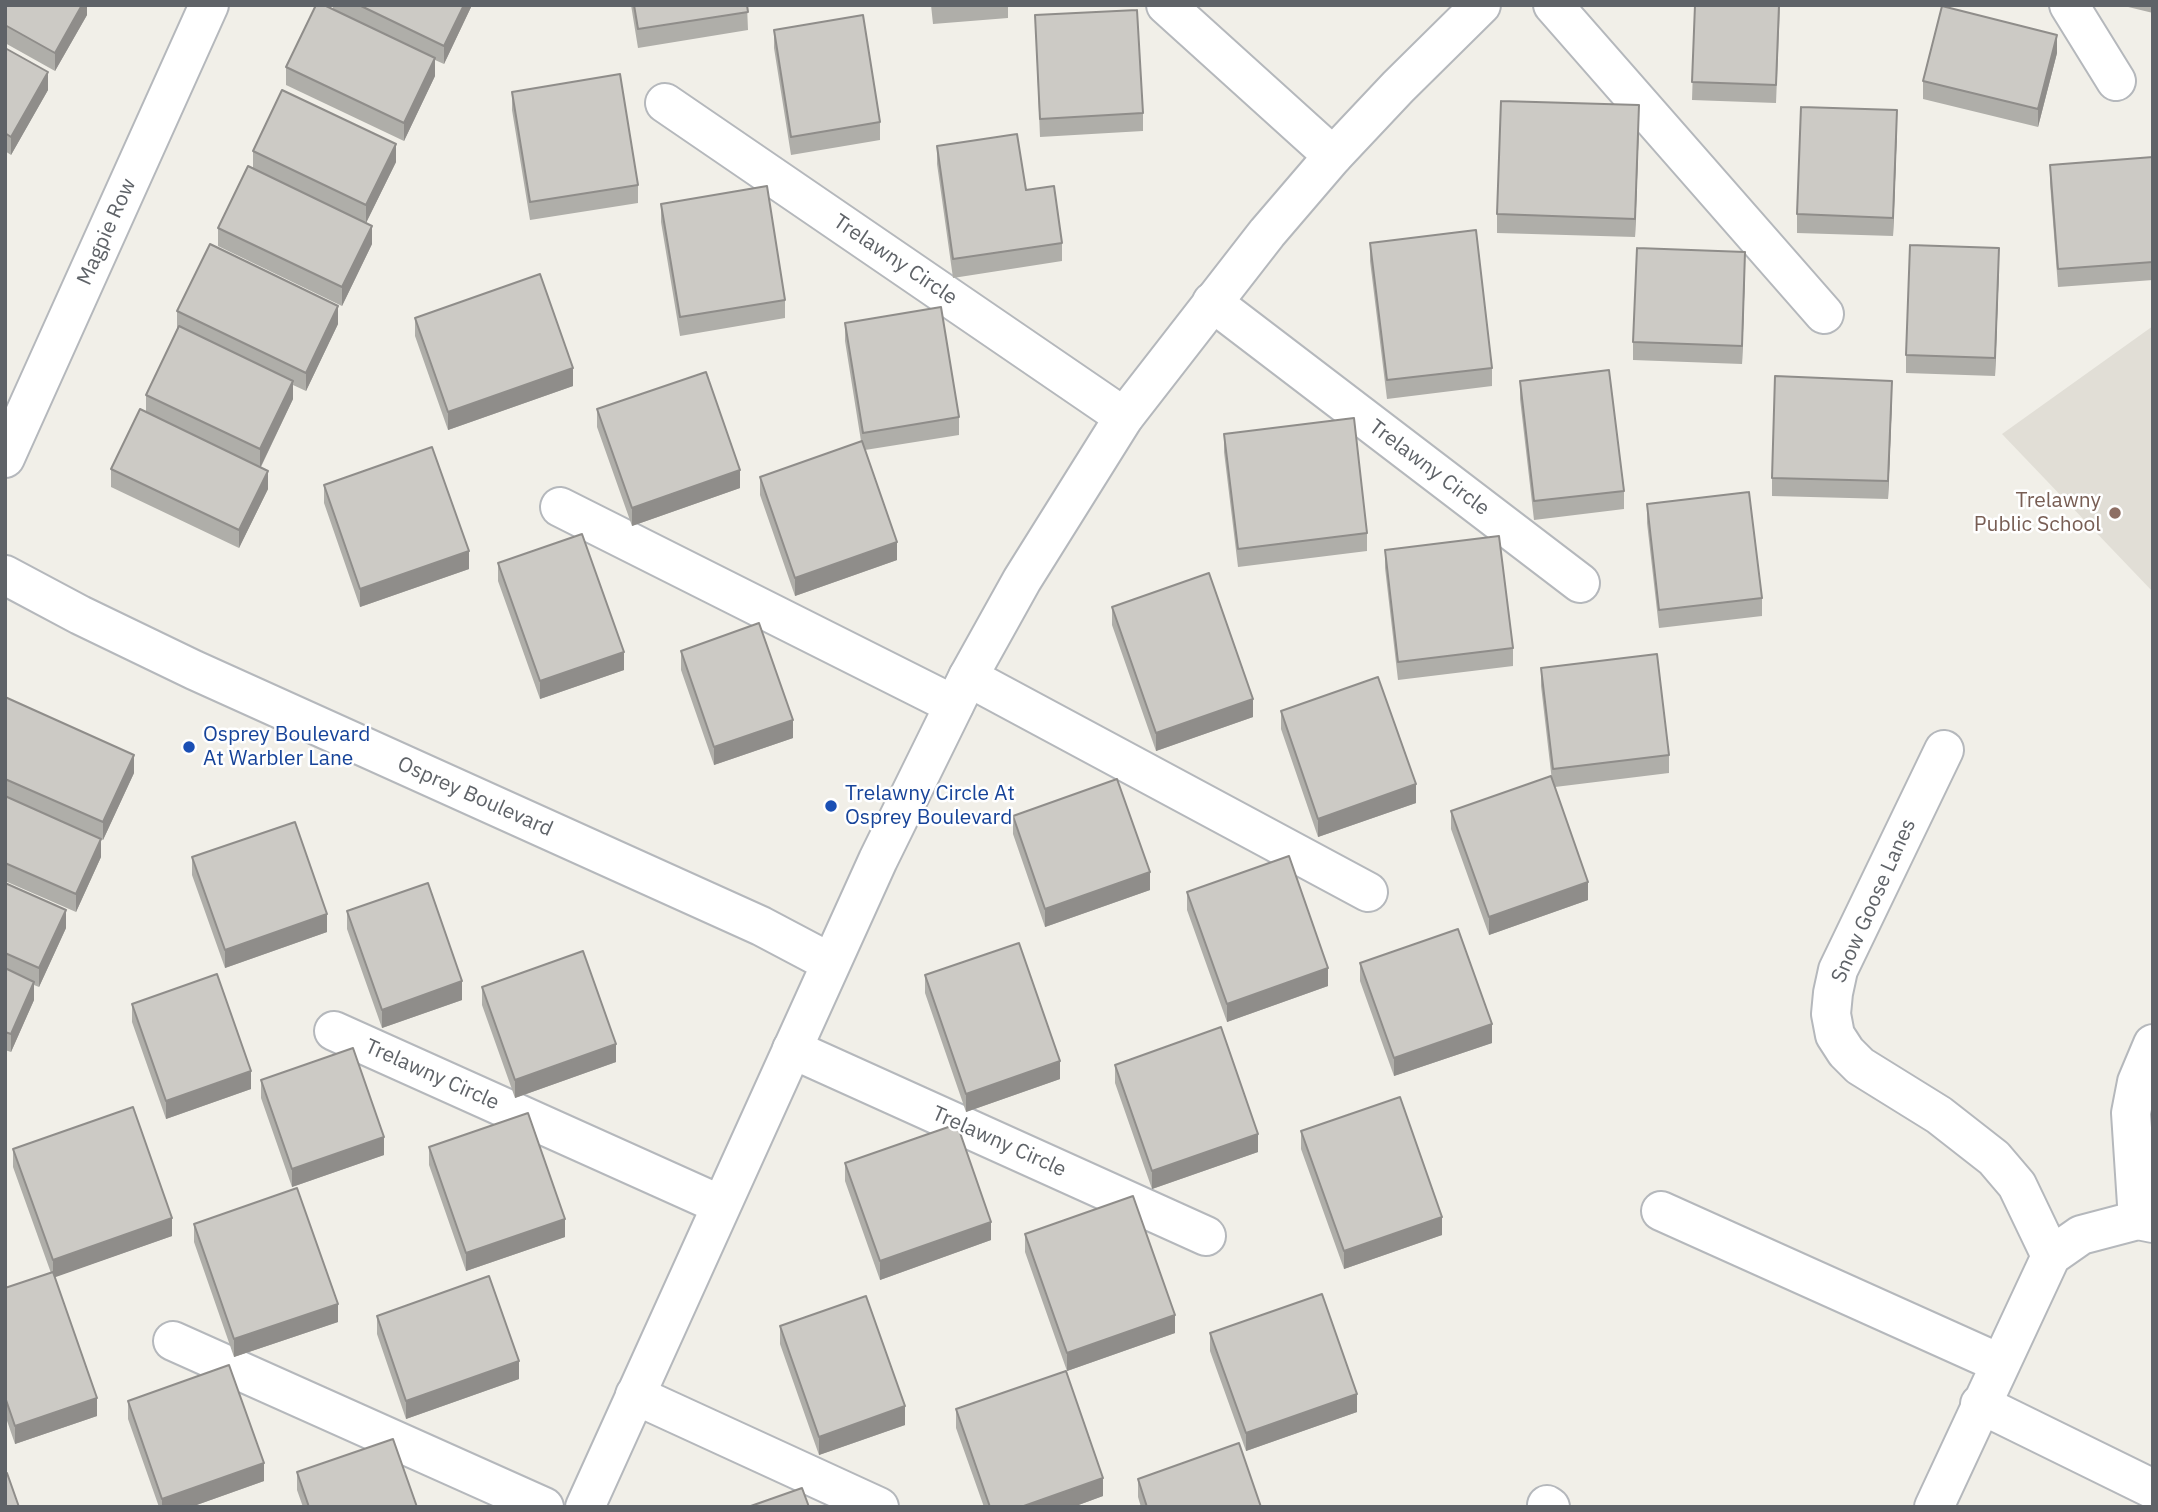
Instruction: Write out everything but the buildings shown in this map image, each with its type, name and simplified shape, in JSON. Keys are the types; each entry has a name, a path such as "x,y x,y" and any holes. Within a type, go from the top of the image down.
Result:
{"street":[{"name":"Magpie Row","path":"5,458 209,5"},
{"path":"1166,5 1333,156"},
{"path":"585,1507 831,963 961,691 1029,568 1124,417 1267,233 1333,156 1481,5"},
{"path":"1553,5 1824,314"},
{"path":"2069,5 2116,81"},
{"name":"Trelawny Circle","path":"665,103 1124,417"},
{"name":"Trelawny Circle","path":"1212,302 1580,583"},
{"path":"560,507 961,691 1368,892"},
{"name":"Osprey Boulevard","path":"5,575 194,670 761,926 831,963"},
{"name":"Snow Goose Lanes","path":"1944,750 1838,970 1831,1014 1835,1035 1846,1052 1860,1066 1939,1115 1994,1158 2017,1185 2051,1256"},
{"name":"Trelawny Circle","path":"334,1031 721,1205"},
{"path":"1934,1507 2051,1256 2081,1235 2145,1222 2131,1113 2137,1082 2153,1044"},
{"name":"Trelawny Circle","path":"792,1049 1206,1236"},
{"path":"1661,1211 1999,1363"},
{"path":"173,1341 544,1507"},
{"path":"635,1395 879,1507"},
{"path":"1980,1404 2153,1489"}],"shaded area":[{"name":"Trelawny Public School","path":"2153,326 2153,592 2002,434"}],"place":[{"name":"Trelawny Public School","path":"2115,513"},
{"name":"Osprey Boulevard At Warbler Lane","path":"189,747"},
{"name":"Trelawny Circle At Osprey Boulevard","path":"831,806"}]}
